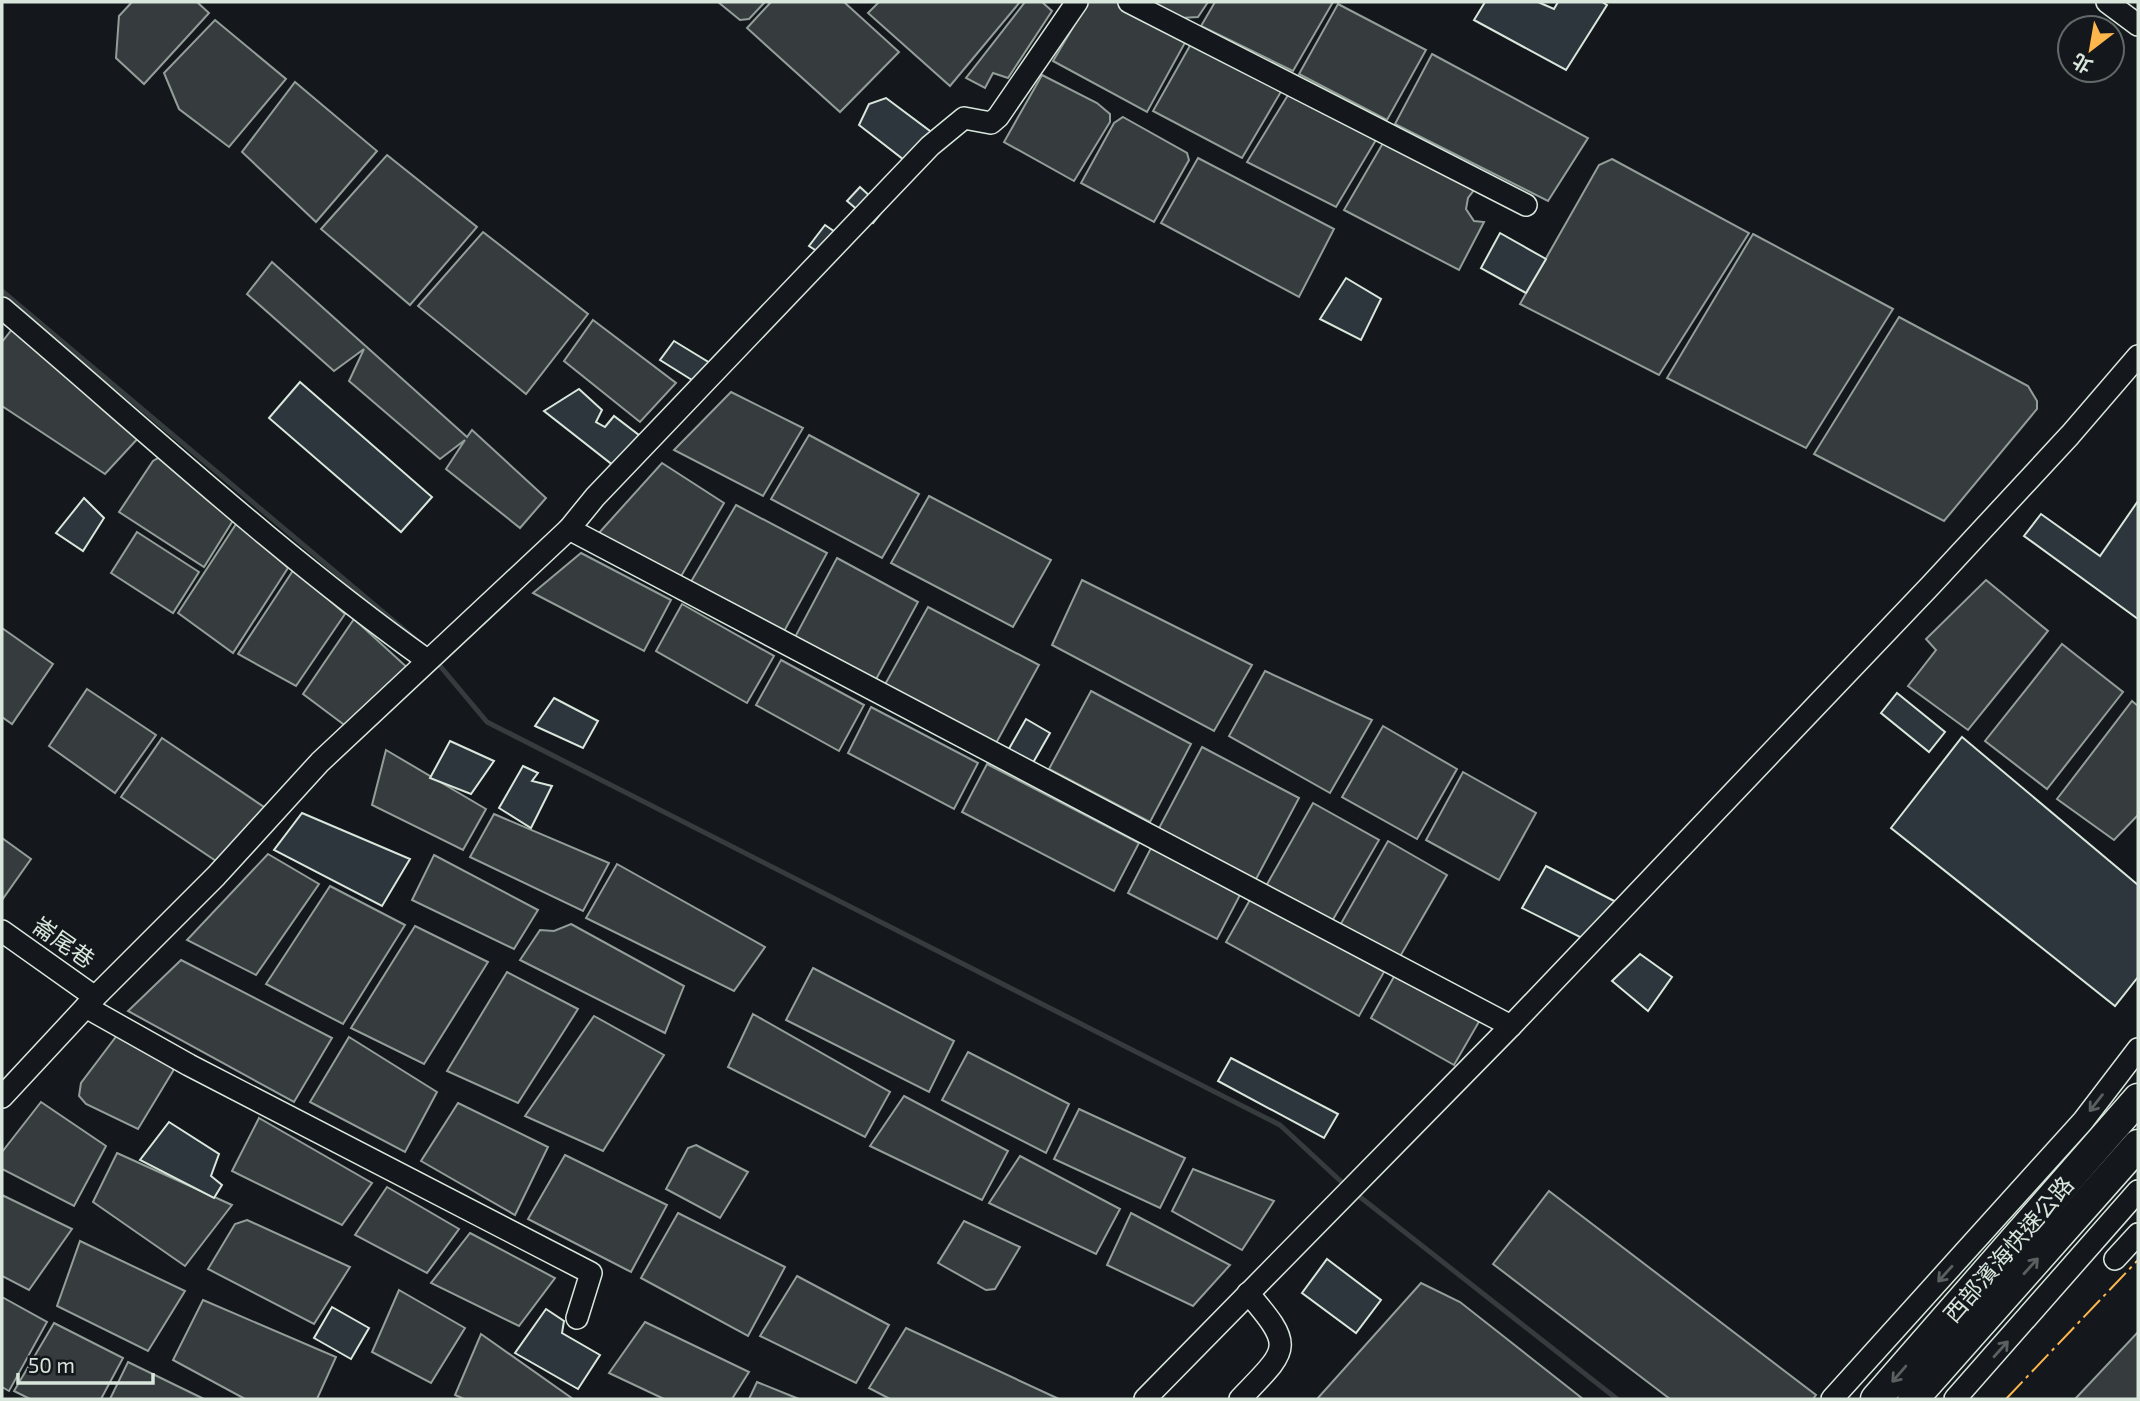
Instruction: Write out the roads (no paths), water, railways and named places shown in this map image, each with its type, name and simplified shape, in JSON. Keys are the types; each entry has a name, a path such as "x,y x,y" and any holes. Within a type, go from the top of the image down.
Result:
{"highway":[{"name":"西部濱海快速公路","path":"1877,1399 2138,1099"},
{"name":"西部濱海快速公路","path":"1913,1399 2138,1145"}],"street":[{"path":"2,1097 90,1002 216,876 320,762 569,529 595,497 930,146 964,118 991,123 998,117 1077,2"},
{"path":"1129,2 1526,205"},
{"path":"2107,2 2138,24"},
{"path":"2,308 283,550 351,606 427,660"},
{"path":"1145,1399 1511,1026 1931,585 2070,435 2138,356"},
{"path":"569,529 1511,1026"},
{"name":"崙尾巷","path":"2,931 90,1002 189,1065 591,1273 578,1318"},
{"path":"1832,1399 2083,1121 2138,1049"},
{"path":"1955,1399 2138,1191"},
{"path":"2115,1259 2138,1234"},
{"path":"1240,1399 1276,1360 1280,1346 1279,1329 1248,1293"}],"waterway":[{"path":"2,291 422,645"},
{"path":"435,660 487,722 1280,1125 1347,1187"},
{"path":"1355,1193 1617,1399"}]}
